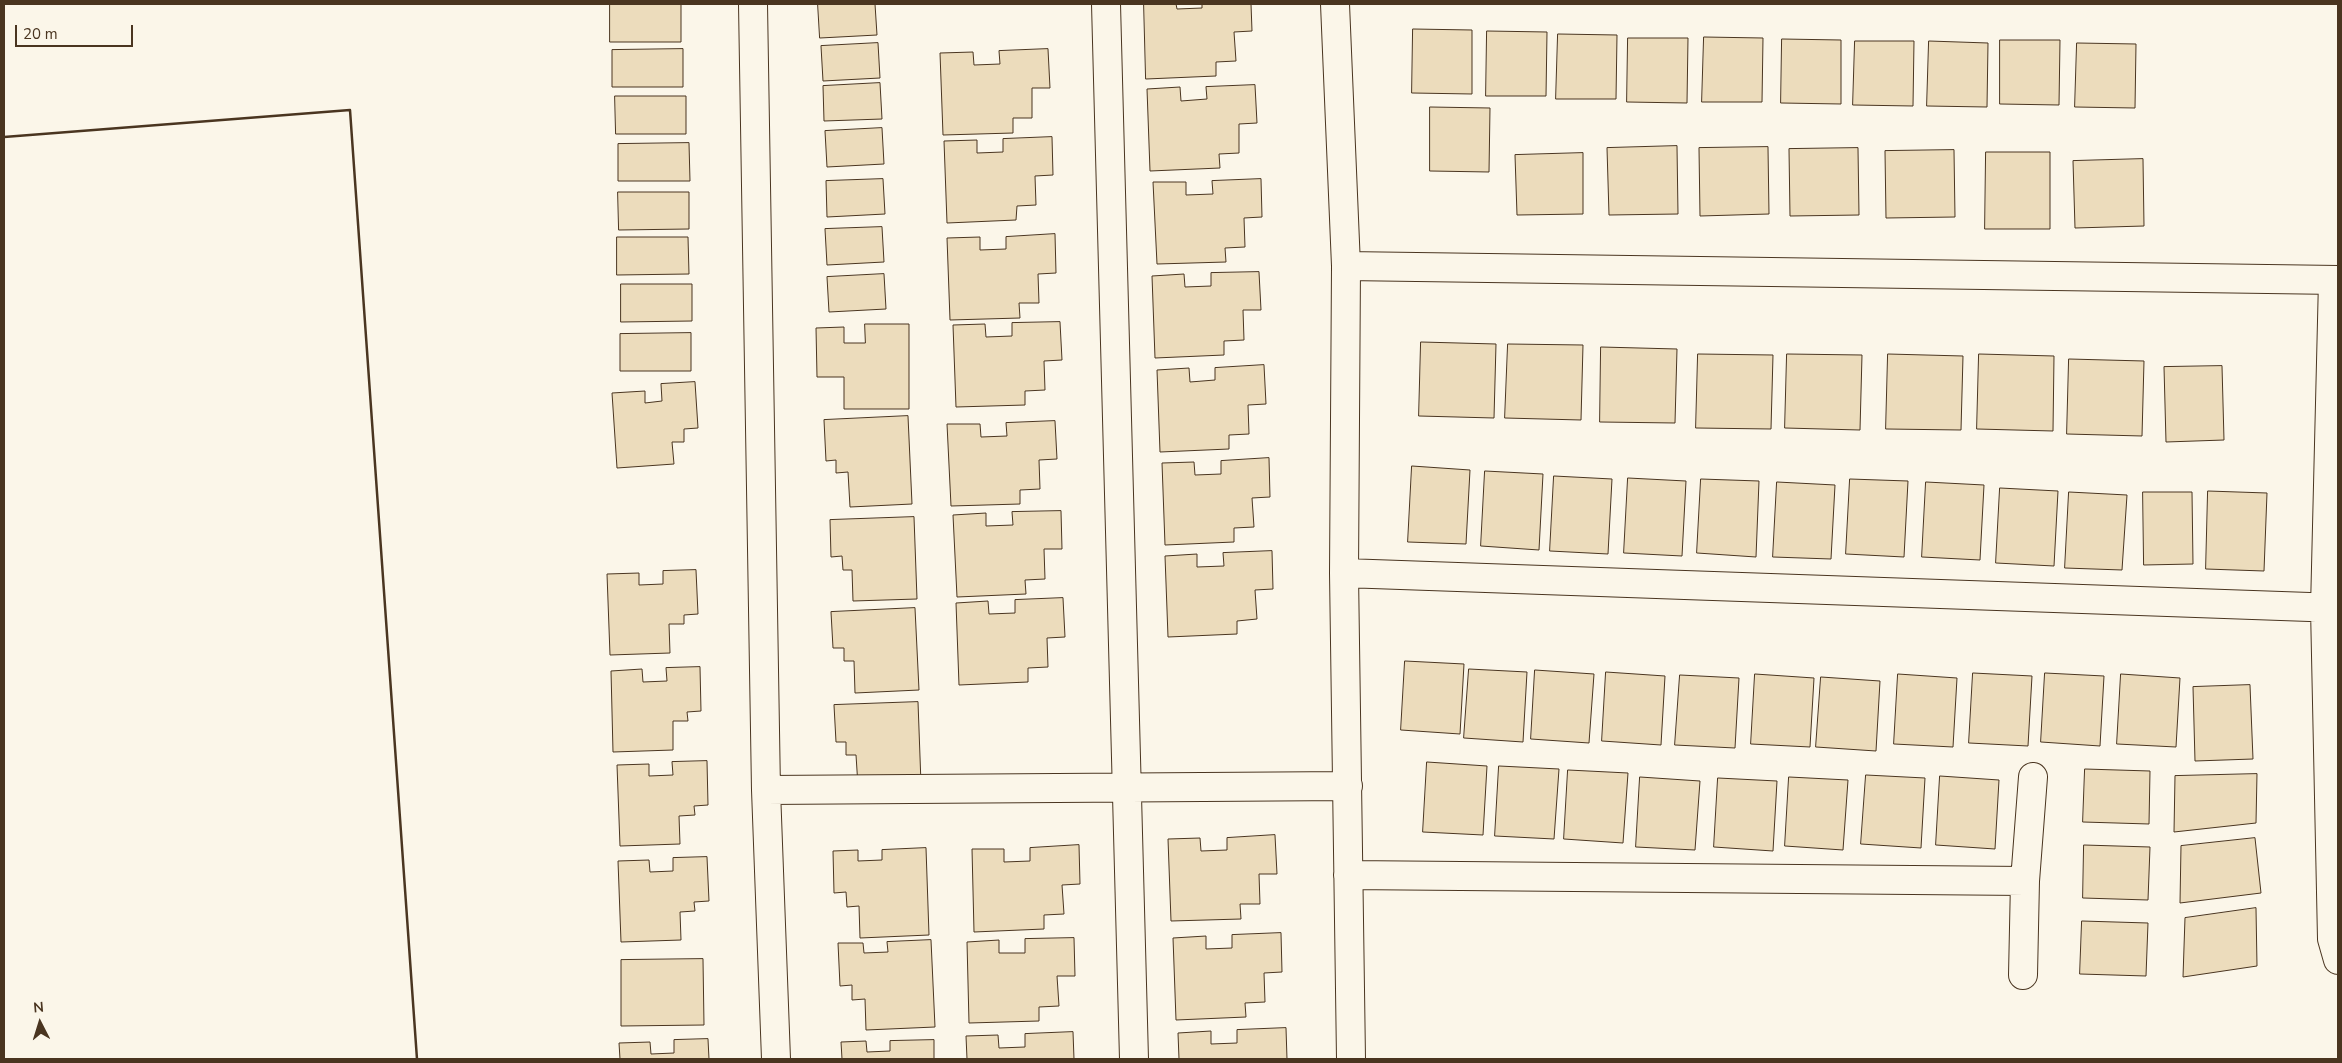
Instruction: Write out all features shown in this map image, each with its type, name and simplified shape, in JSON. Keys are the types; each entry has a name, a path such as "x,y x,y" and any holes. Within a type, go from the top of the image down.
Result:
{"street":[{"path":"753,4 766,790 776,1059"},
{"path":"1106,4 1134,1059"},
{"path":"1335,4 1346,266 1344,573 1351,1059"},
{"path":"1346,266 2336,280 2332,608 2332,939 2338,960"},
{"path":"1344,573 2332,608"},
{"path":"2023,975 2026,881 2033,777"},
{"path":"766,790 1348,786"},
{"path":"1348,875 2026,881"}],"building":[{"path":"610,4 681,4 681,42 610,42"},
{"path":"818,4 875,4 877,35 820,38"},
{"path":"1144,4 1176,4 1177,9 1202,8 1202,4 1251,4 1252,31 1234,32 1236,61 1216,62 1216,76 1146,79"},
{"path":"1413,29 1472,30 1472,94 1412,93"},
{"path":"1487,31 1547,32 1546,96 1486,96"},
{"path":"1558,34 1617,35 1616,99 1556,99"},
{"path":"1704,37 1763,38 1762,102 1702,102"},
{"path":"1628,38 1688,38 1687,103 1627,102"},
{"path":"1782,39 1841,40 1841,104 1781,103"},
{"path":"2000,40 2060,40 2059,105 2000,104"},
{"path":"1855,41 1914,41 1913,106 1853,105"},
{"path":"1929,41 1988,43 1987,107 1927,106"},
{"path":"878,43 880,78 823,81 821,46"},
{"path":"2077,43 2136,44 2135,108 2075,107"},
{"path":"683,49 683,87 612,87 612,50"},
{"path":"1048,49 1050,88 1032,88 1032,118 1013,118 1013,133 943,135 940,53 973,52 974,65 1000,64 999,51"},
{"path":"880,83 882,119 824,121 823,86"},
{"path":"1255,85 1257,123 1239,124 1239,153 1219,154 1220,168 1150,171 1147,89 1180,87 1181,101 1207,99 1206,87"},
{"path":"615,96 686,96 686,134 616,134"},
{"path":"1430,107 1490,108 1489,172 1430,171"},
{"path":"882,128 884,164 827,167 825,131"},
{"path":"1052,137 1053,175 1035,176 1036,205 1017,206 1016,220 947,223 944,141 977,140 977,153 1003,152 1003,139"},
{"path":"689,143 690,181 618,181 618,144"},
{"path":"1677,146 1678,214 1609,215 1607,148"},
{"path":"1768,147 1769,214 1700,216 1699,148"},
{"path":"1858,148 1859,215 1790,216 1789,149"},
{"path":"1954,150 1955,217 1886,218 1885,151"},
{"path":"1986,152 2050,152 2050,229 1985,229"},
{"path":"1583,153 1583,214 1517,215 1515,155"},
{"path":"2143,159 2144,226 2075,228 2073,161"},
{"path":"883,179 885,214 827,217 826,181"},
{"path":"1261,179 1262,217 1244,218 1245,247 1225,248 1226,262 1157,264 1153,182 1186,182 1186,195 1213,194 1212,181"},
{"path":"618,192 689,192 689,229 619,230"},
{"path":"882,227 884,262 827,265 825,229"},
{"path":"1055,234 1056,273 1038,274 1039,303 1019,303 1020,318 950,320 947,238 980,237 980,250 1006,249 1006,237"},
{"path":"617,237 688,237 689,274 617,275"},
{"path":"1259,272 1261,310 1243,310 1244,340 1224,341 1224,355 1155,358 1152,276 1184,274 1185,287 1211,286 1211,273"},
{"path":"884,274 886,309 829,312 827,277"},
{"path":"621,284 692,284 692,321 621,322"},
{"path":"1060,322 1062,360 1044,361 1045,390 1025,391 1025,405 956,407 953,325 985,324 986,337 1012,336 1012,323"},
{"path":"865,324 909,324 909,409 844,409 844,377 817,377 816,328 844,327 844,343 865,343"},
{"path":"691,333 691,371 620,371 620,334"},
{"path":"1421,342 1496,344 1494,418 1419,416"},
{"path":"1508,344 1583,345 1581,420 1505,418"},
{"path":"1601,347 1677,349 1675,423 1600,422"},
{"path":"1698,354 1773,355 1771,429 1696,428"},
{"path":"1787,354 1862,355 1860,430 1785,428"},
{"path":"1888,354 1963,356 1961,430 1886,429"},
{"path":"1979,354 2054,356 2053,431 1977,429"},
{"path":"2069,359 2144,361 2142,436 2067,434"},
{"path":"1264,365 1266,404 1248,405 1249,434 1229,435 1229,449 1160,452 1157,370 1189,368 1190,382 1215,380 1215,368"},
{"path":"2222,366 2224,440 2166,442 2164,367"},
{"path":"695,382 698,428 684,429 684,442 672,442 674,464 617,468 612,393 645,391 645,403 662,401 661,384"},
{"path":"908,416 912,504 850,507 848,472 836,473 836,460 826,461 824,420"},
{"path":"1055,421 1057,459 1039,460 1040,489 1020,490 1020,504 951,506 947,424 980,424 981,437 1007,436 1006,423"},
{"path":"1269,458 1270,497 1252,498 1254,527 1234,528 1234,542 1165,545 1162,463 1194,462 1195,475 1221,474 1221,461"},
{"path":"1412,466 1470,470 1466,544 1408,542"},
{"path":"1485,471 1543,474 1539,550 1481,546"},
{"path":"1554,476 1612,479 1608,554 1550,551"},
{"path":"1628,478 1686,481 1682,556 1624,553"},
{"path":"1701,479 1759,481 1756,557 1697,553"},
{"path":"1850,479 1908,481 1904,557 1846,554"},
{"path":"1777,482 1835,485 1831,559 1773,557"},
{"path":"1926,482 1984,485 1980,560 1922,557"},
{"path":"2000,488 2058,491 2054,566 1996,563"},
{"path":"2208,491 2267,493 2264,571 2206,569"},
{"path":"2069,492 2127,495 2122,570 2065,568"},
{"path":"2143,492 2192,492 2193,564 2144,565"},
{"path":"1061,511 1062,549 1044,549 1045,579 1025,580 1026,594 957,597 953,515 986,513 986,526 1013,525 1012,512"},
{"path":"914,517 917,599 853,601 852,570 843,570 842,556 831,557 830,520"},
{"path":"1272,551 1273,589 1255,590 1257,619 1237,621 1237,634 1168,637 1165,556 1197,554 1197,567 1224,566 1223,553"},
{"path":"696,570 698,614 684,615 684,624 669,624 670,653 610,655 607,574 639,573 639,585 663,584 663,571"},
{"path":"1063,598 1065,637 1047,638 1048,667 1028,668 1028,682 959,685 956,603 988,601 989,614 1015,613 1015,600"},
{"path":"915,608 919,690 855,693 854,661 844,661 844,648 833,648 831,612"},
{"path":"1405,661 1464,664 1460,734 1401,730"},
{"path":"700,667 701,711 687,712 688,721 673,721 673,750 613,752 611,671 642,669 643,682 667,681 666,668"},
{"path":"1469,669 1527,672 1523,742 1464,738"},
{"path":"1535,670 1594,674 1589,743 1531,739"},
{"path":"1606,672 1665,676 1661,745 1602,741"},
{"path":"1973,673 2032,676 2028,746 1969,743"},
{"path":"2045,673 2104,676 2100,746 2041,742"},
{"path":"1755,674 1814,678 1810,747 1751,744"},
{"path":"1898,674 1957,678 1953,747 1894,744"},
{"path":"2121,674 2180,678 2176,747 2117,744"},
{"path":"1680,675 1739,678 1735,748 1675,745"},
{"path":"1821,677 1880,681 1876,751 1816,747"},
{"path":"2250,685 2253,759 2195,761 2193,687"},
{"path":"918,702 921,784 858,786 856,755 846,755 846,742 836,742 834,705"},
{"path":"707,761 708,805 694,806 695,815 679,816 680,844 620,846 617,765 649,764 649,776 673,775 672,762"},
{"path":"1427,762 1487,766 1483,835 1423,832"},
{"path":"1499,766 1559,769 1554,839 1495,836"},
{"path":"2085,769 2150,771 2149,824 2083,822"},
{"path":"1568,770 1628,773 1623,843 1564,839"},
{"path":"2257,774 2256,823 2174,832 2175,776"},
{"path":"1866,775 1925,778 1921,848 1861,844"},
{"path":"1940,776 1999,780 1995,849 1936,845"},
{"path":"1640,777 1700,781 1695,850 1636,847"},
{"path":"1789,777 1848,780 1843,850 1785,846"},
{"path":"1718,778 1777,781 1773,851 1714,847"},
{"path":"1275,835 1277,874 1259,874 1260,904 1240,904 1241,919 1171,921 1168,839 1200,838 1201,851 1227,850 1227,838"},
{"path":"2255,838 2261,893 2180,903 2181,846"},
{"path":"1079,845 1080,884 1062,885 1064,914 1044,915 1044,929 974,932 972,849 1004,849 1004,862 1030,861 1030,848"},
{"path":"2084,845 2150,847 2148,900 2083,898"},
{"path":"926,848 929,935 860,938 859,906 847,907 846,892 834,893 833,851 858,850 858,861 882,860 882,850"},
{"path":"707,857 709,901 694,902 695,911 680,912 681,940 621,942 618,861 649,860 650,872 673,871 673,858"},
{"path":"2256,908 2257,966 2183,977 2185,918"},
{"path":"2082,921 2148,923 2146,976 2080,974"},
{"path":"1281,933 1282,972 1264,973 1265,1002 1245,1003 1246,1017 1176,1020 1173,938 1206,936 1206,949 1232,948 1232,935"},
{"path":"1074,938 1075,976 1057,976 1059,1006 1039,1007 1039,1021 969,1023 967,942 999,940 999,953 1025,953 1025,939"},
{"path":"931,940 935,1027 866,1030 865,999 852,1000 852,985 840,986 838,943 863,943 864,953 888,952 887,942"},
{"path":"703,959 704,1025 621,1026 621,960"},
{"path":"1286,1028 1287,1059 1179,1059 1178,1033 1211,1031 1211,1044 1237,1043 1237,1030"},
{"path":"1073,1032 1074,1059 967,1059 966,1036 998,1035 999,1048 1025,1047 1025,1034"},
{"path":"708,1039 709,1059 620,1059 619,1043 650,1042 651,1054 674,1053 674,1040"},
{"path":"934,1040 934,1059 842,1059 841,1042 866,1041 867,1052 890,1051 890,1041"}],"wall":[{"path":"4,137 350,110 417,1059"}]}
